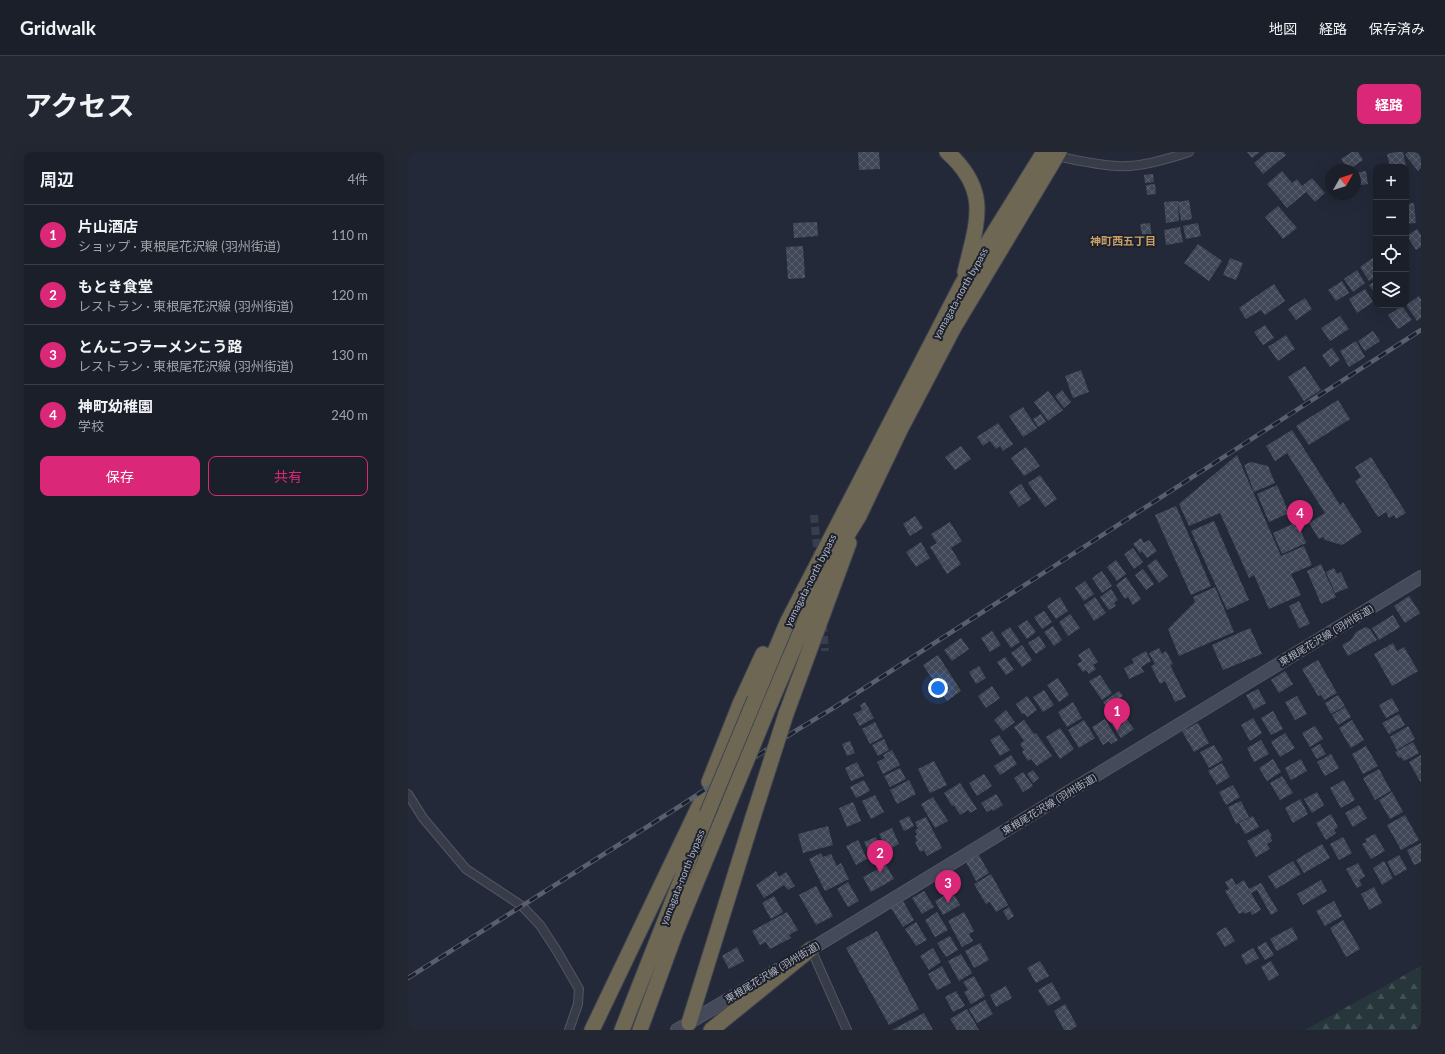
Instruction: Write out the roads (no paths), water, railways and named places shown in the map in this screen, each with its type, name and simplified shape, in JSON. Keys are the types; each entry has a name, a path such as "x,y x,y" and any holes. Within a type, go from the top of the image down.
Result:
{"highway":[{"path":"947,152 962,166 978,202 977,221 962,284"},
{"name":"yamagata-north bypass","path":"640,1030 675,934 770,704 852,513 962,284 1046,153"},
{"name":"yamagata-north bypass","path":"622,1030 708,814 787,623 900,430 1046,153"},
{"path":"683,1026 753,818 786,714 826,609 852,513"},
{"path":"592,1030 703,798 740,704 794,589 852,513"},
{"path":"711,1030 811,949"}],"main road":[{"name":"東根尾花沢線 (羽州街道)","path":"683,1026 1421,577"}],"street":[{"path":"1046,153 1118,167 1159,160 1189,152"},
{"path":"408,794 423,818 466,869 522,906 540,925 579,989 578,1004 568,1030"},
{"path":"811,949 847,1030"}],"tunnel":[{"path":"814,515 818,559"},
{"path":"823,624 825,651"}],"railway":[{"path":"408,978 835,707 1421,330"}],"place":[{"name":"神町幼稚園","path":"1300,533"},
{"name":"片山酒店","path":"1117,731"},
{"name":"もとき食堂","path":"880,873"},
{"name":"とんこつラーメンこう路","path":"948,903"}],"district":[{"name":"神町西五丁目","path":"1123,240"}]}
